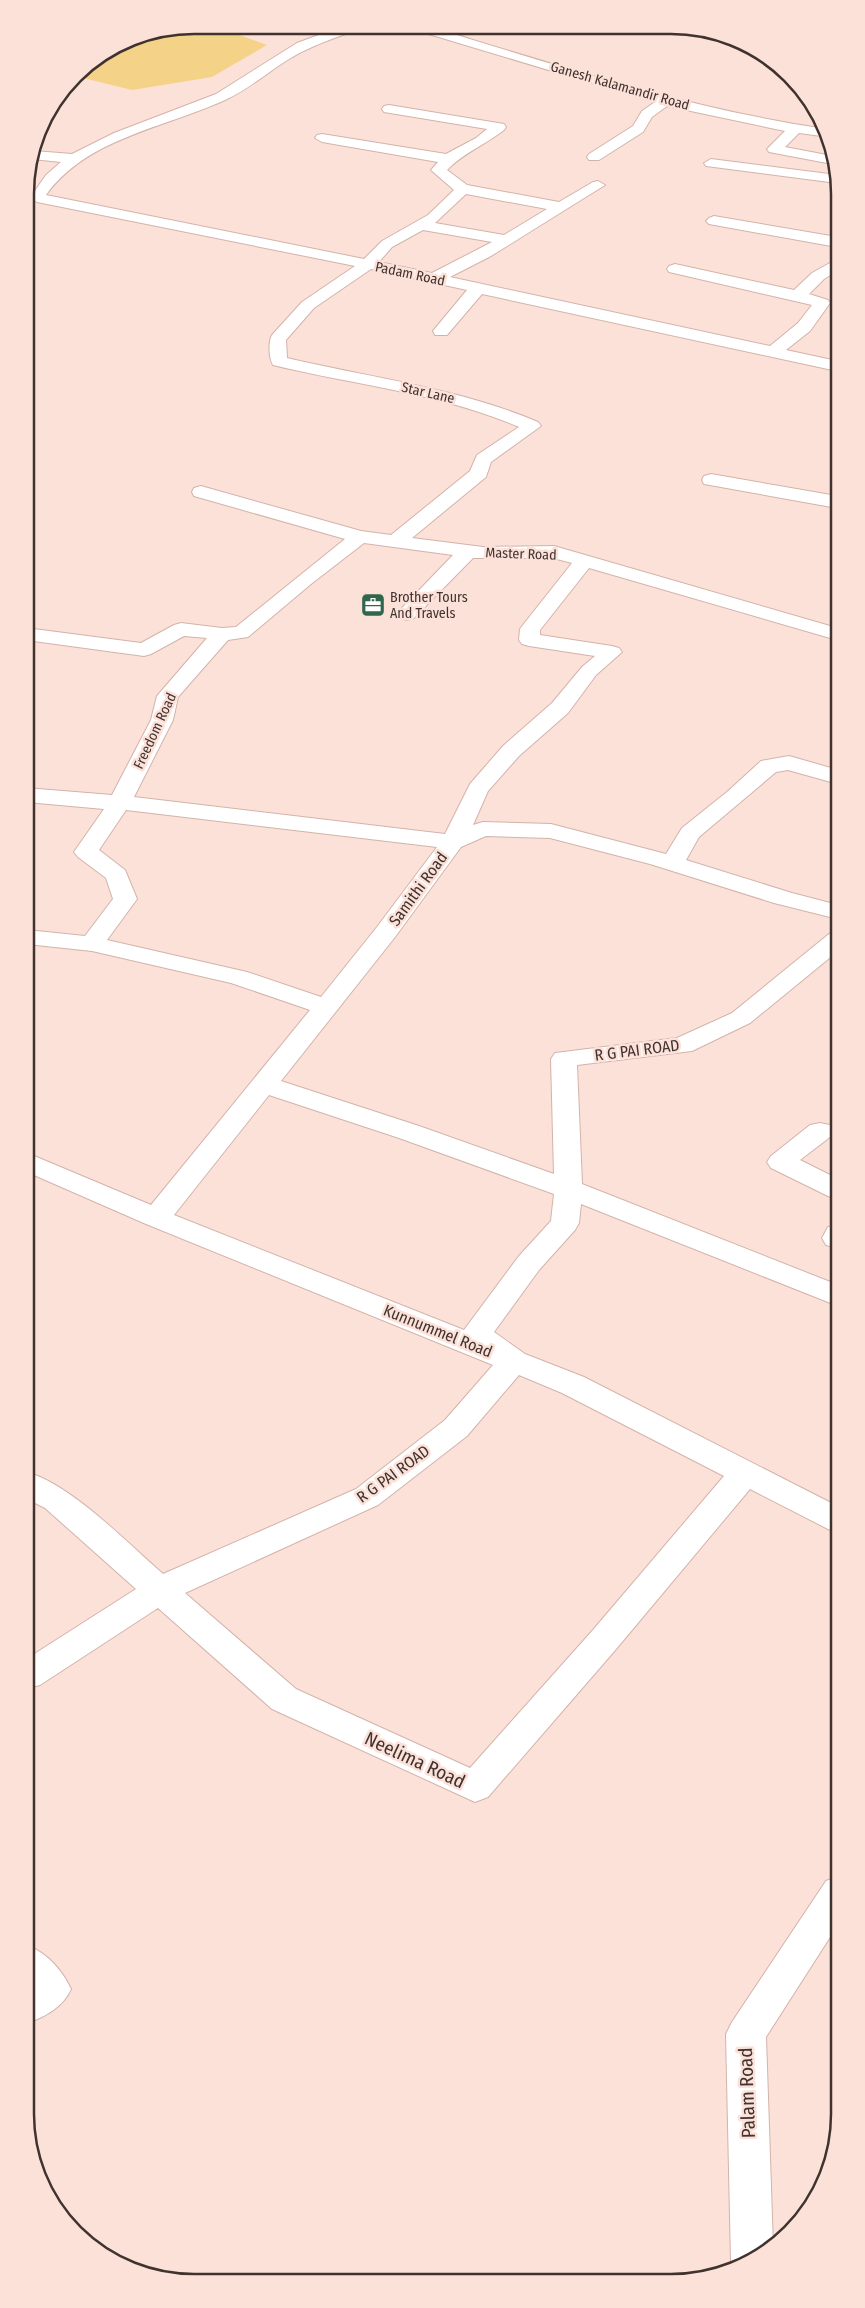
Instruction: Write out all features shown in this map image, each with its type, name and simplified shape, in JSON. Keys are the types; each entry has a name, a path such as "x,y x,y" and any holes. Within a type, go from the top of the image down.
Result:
{"street":[{"name":"Padam Road","path":"334,34 296,49 223,96 186,112 103,142 76,159 45,183 38,198 368,264 831,365"},
{"name":"Ganesh Kalamandir Road","path":"443,34 666,101 795,129 819,132"},
{"path":"594,157 638,128 647,114 666,101"},
{"path":"389,109 500,127 449,159 438,170 462,189 560,207"},
{"path":"795,129 774,149 827,159"},
{"path":"322,138 449,159"},
{"path":"38,155 76,159"},
{"path":"711,164 778,170 830,178"},
{"path":"433,279 506,240 598,185"},
{"path":"368,264 386,244 433,218 462,189"},
{"path":"714,221 831,241"},
{"path":"420,225 506,240"},
{"name":"Star Lane","path":"368,264 308,305 278,339 279,361 320,372 436,394 504,413 532,426 483,459 479,473 395,542"},
{"path":"798,296 818,276 831,268"},
{"path":"675,269 798,296 822,304 804,327 774,352"},
{"path":"441,331 478,288"},
{"path":"711,480 831,501"},
{"name":"Master Road","path":"201,492 360,537 483,553 554,552 831,632"},
{"path":"34,635 144,650 181,629 222,634 241,634 304,580 360,537"},
{"path":"406,614 468,551"},
{"path":"34,796 119,803 453,842 478,789 511,751 560,708 589,671 612,652 529,640 530,629 584,561"},
{"name":"Freedom Road","path":"92,944 126,899 117,875 86,852 119,803 142,762 162,720 168,696 222,634"},
{"path":"672,863 690,833 735,797 769,766 789,763 831,775"},
{"name":"Samithi Road","path":"156,1218 386,932 453,842 483,829 551,831 672,863 783,898 831,910"},
{"path":"34,938 92,944 238,977 326,1007"},
{"name":"R G PAI ROAD","path":"34,1671 160,1590 367,1497 456,1428 514,1361 477,1334 529,1263 565,1223 568,1189 564,1059 683,1045 741,1018 831,945"},
{"path":"264,1084 409,1132 568,1189 831,1293"},
{"path":"820,1131 781,1162 831,1187"},
{"name":"Kunnummel Road","path":"34,1165 156,1218 573,1385 831,1517"},
{"name":"Neelima Road","path":"34,1488 56,1500 284,1700 475,1787 605,1639 745,1473"},
{"name":"Palam Road","path":"752,2252 746,2034 831,1904"},
{"path":"34,1970 52,1989 34,2002"}],"shaded area":[{"path":"236,34 267,45 212,77 132,90 83,78 113,55 123,50 142,42 172,35"}],"place":[{"name":"Brother Tours And Travels","path":"373,605"}]}
